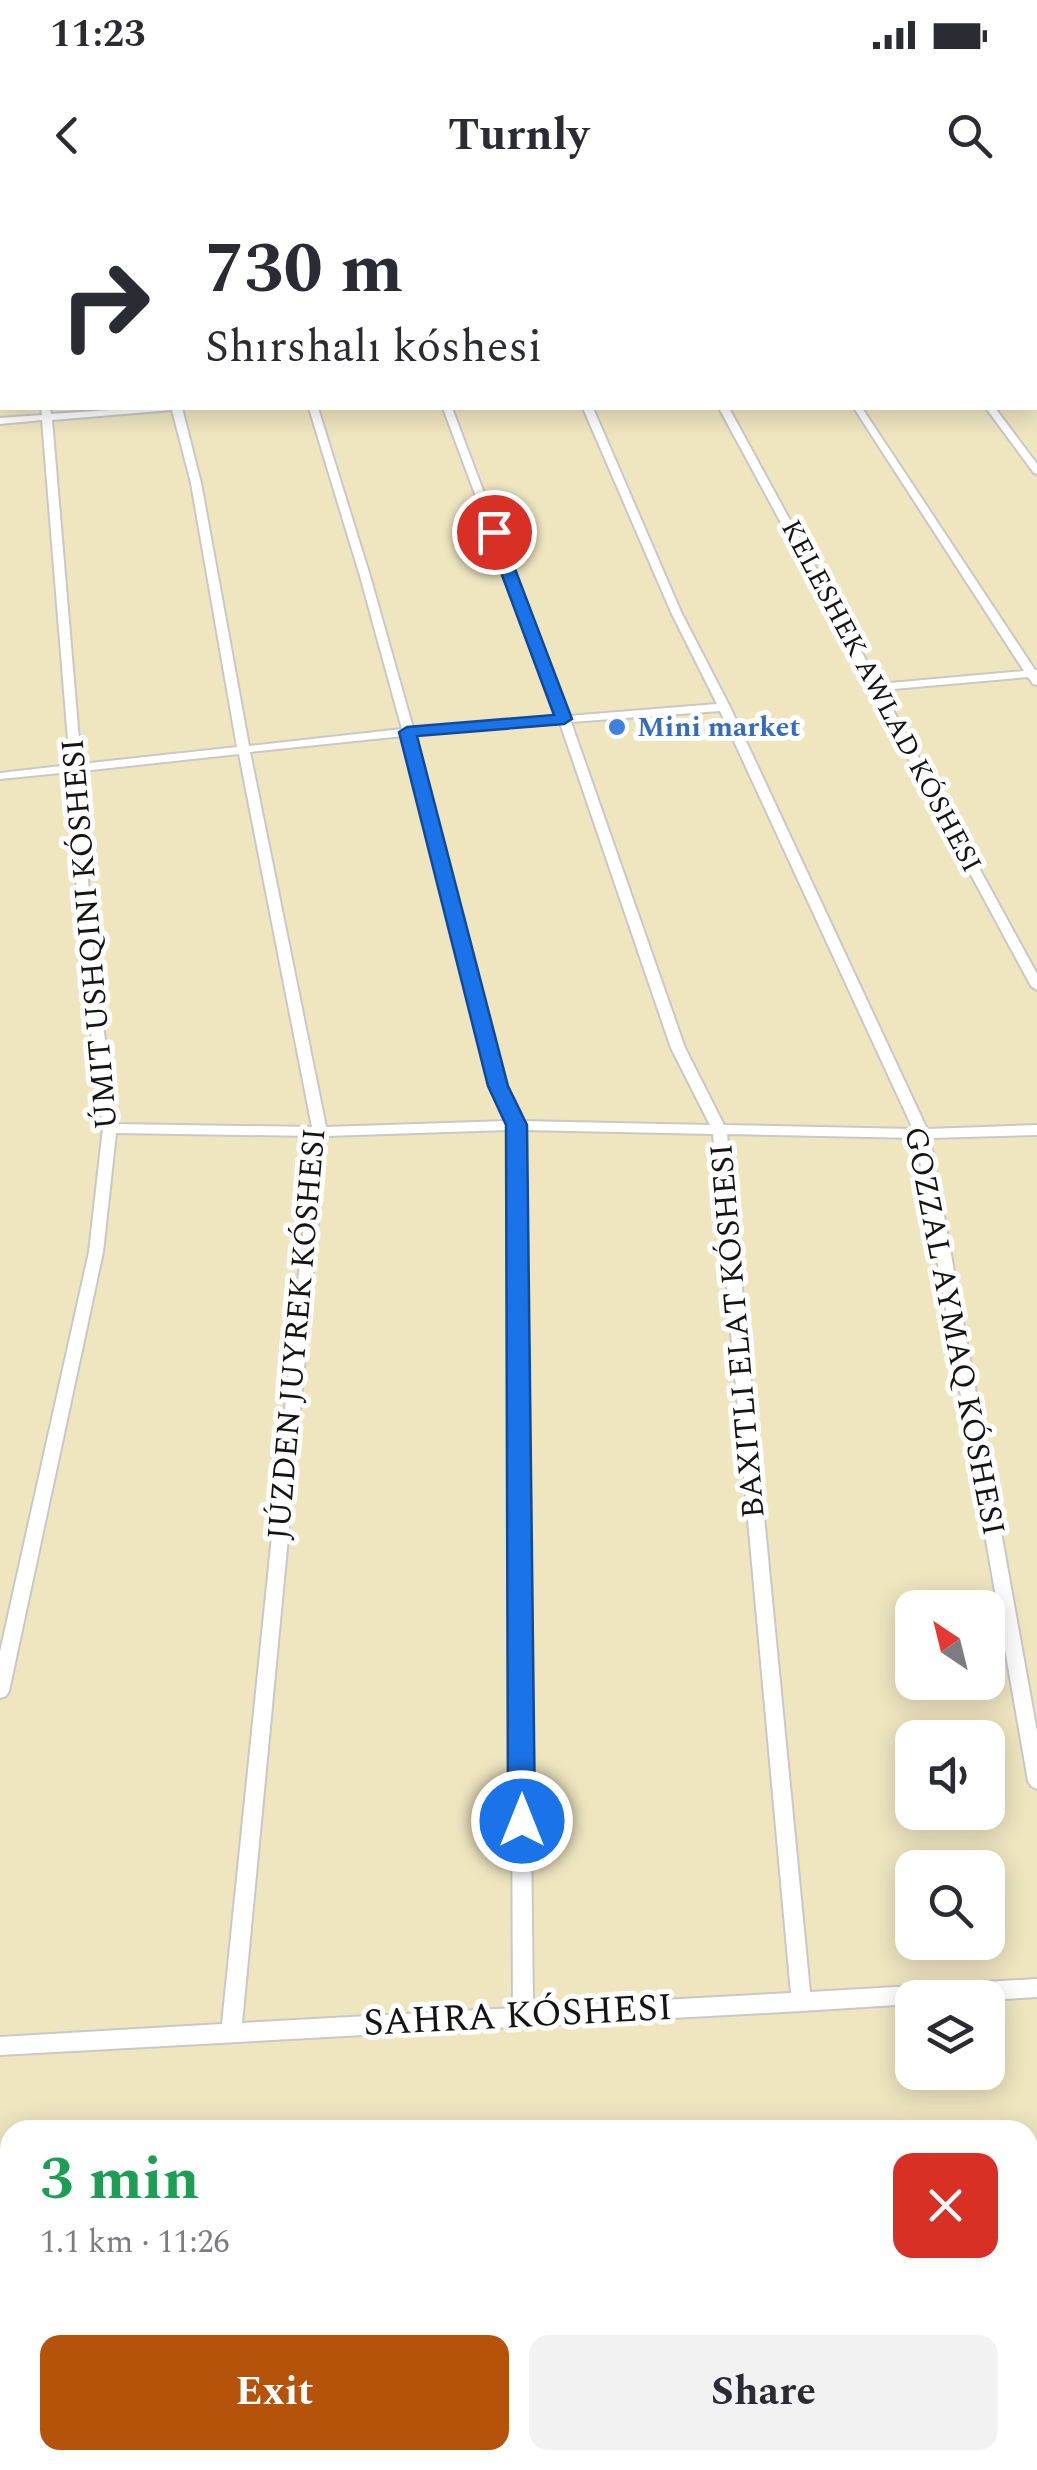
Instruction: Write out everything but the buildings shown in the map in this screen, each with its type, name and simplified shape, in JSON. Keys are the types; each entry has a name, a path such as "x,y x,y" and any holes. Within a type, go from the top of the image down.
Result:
{"street":[{"path":"0,420 46,413 120,410"},
{"name":"JÚZDEN JUYREK KÓSHESI","path":"178,410 196,484 244,752 320,1132 232,2032"},
{"path":"314,410 339,485 407,732 498,1086 516,1125 523,2014"},
{"path":"449,410 564,719 678,1048 720,1131 801,2002"},
{"name":"GOZZAL AYMAQ KÓSHESI","path":"589,410 676,612 922,1134 1037,1781"},
{"name":"KELESHEK AWLAD KÓSHESI","path":"725,410 1037,986"},
{"path":"859,410 1035,676 877,688"},
{"path":"992,410 1037,471"},
{"path":"0,1690 96,1252 110,1128 84,932 76,768 46,413"},
{"path":"0,776 407,732 724,707"},
{"path":"110,1128 320,1132 516,1125 922,1134 1037,1130"},
{"name":"SAHRA KÓSHESI","path":"0,2046 1037,1988"}],"sand":[{"path":"0,410 1037,410 1037,2120 0,2120"}],"place":[{"name":"Mini market","path":"617,727"}],"route":[{"path":"494,532 564,719 407,732 498,1086 516,1125 522,1821"}]}
